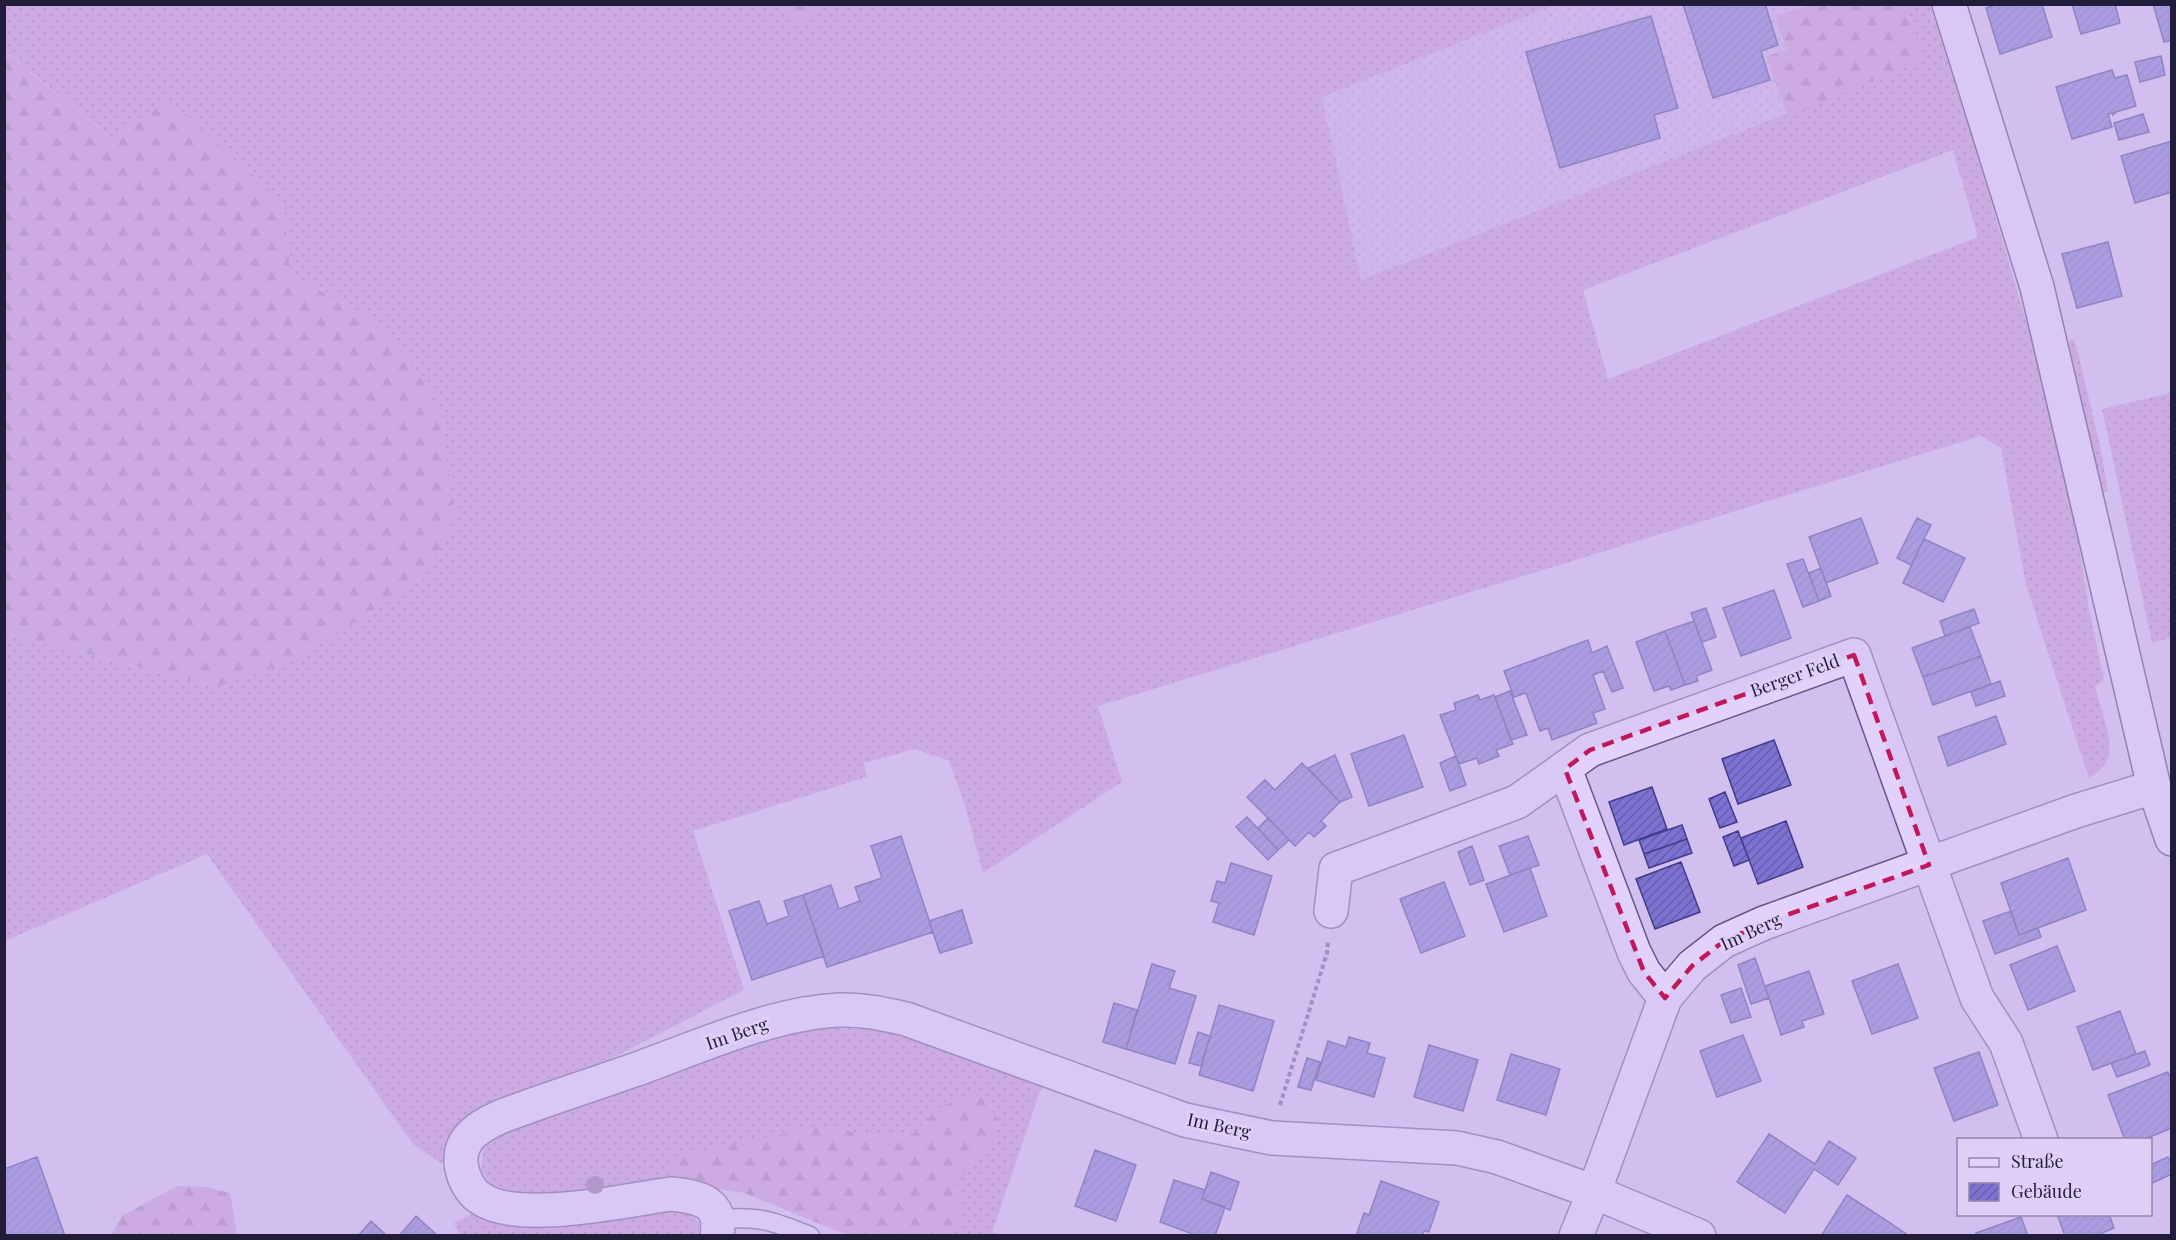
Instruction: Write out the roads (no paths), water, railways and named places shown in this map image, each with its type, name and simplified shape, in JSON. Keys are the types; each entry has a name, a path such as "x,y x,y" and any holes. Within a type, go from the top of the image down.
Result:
{"street":[{"path":"1949,4 2037,287 2154,787 2170,830"},
{"name":"Berger Feld","path":"1331,911 1336,869 1517,802 1590,750 1854,654 1929,865"},
{"path":"1565,769 1634,952 1644,972 1665,998"},
{"name":"Im Berg","path":"718,1228 710,1205 700,1199 671,1194 560,1209 510,1209 494,1204 481,1199 472,1190 464,1176 461,1161 463,1147 469,1136 478,1129 516,1110 775,1021 819,1012 872,1011 906,1019 1185,1120 1272,1138 1457,1148 1497,1157 1594,1192 1665,998 1692,966 1724,941 1764,923 2076,811 2154,787"},
{"path":"1929,865 1977,998 2006,1043 2041,1138"},
{"path":"1576,1236 1594,1192 1699,1236"}],"lane":[{"path":"718,1228 747,1217 771,1220 810,1236"}]}
